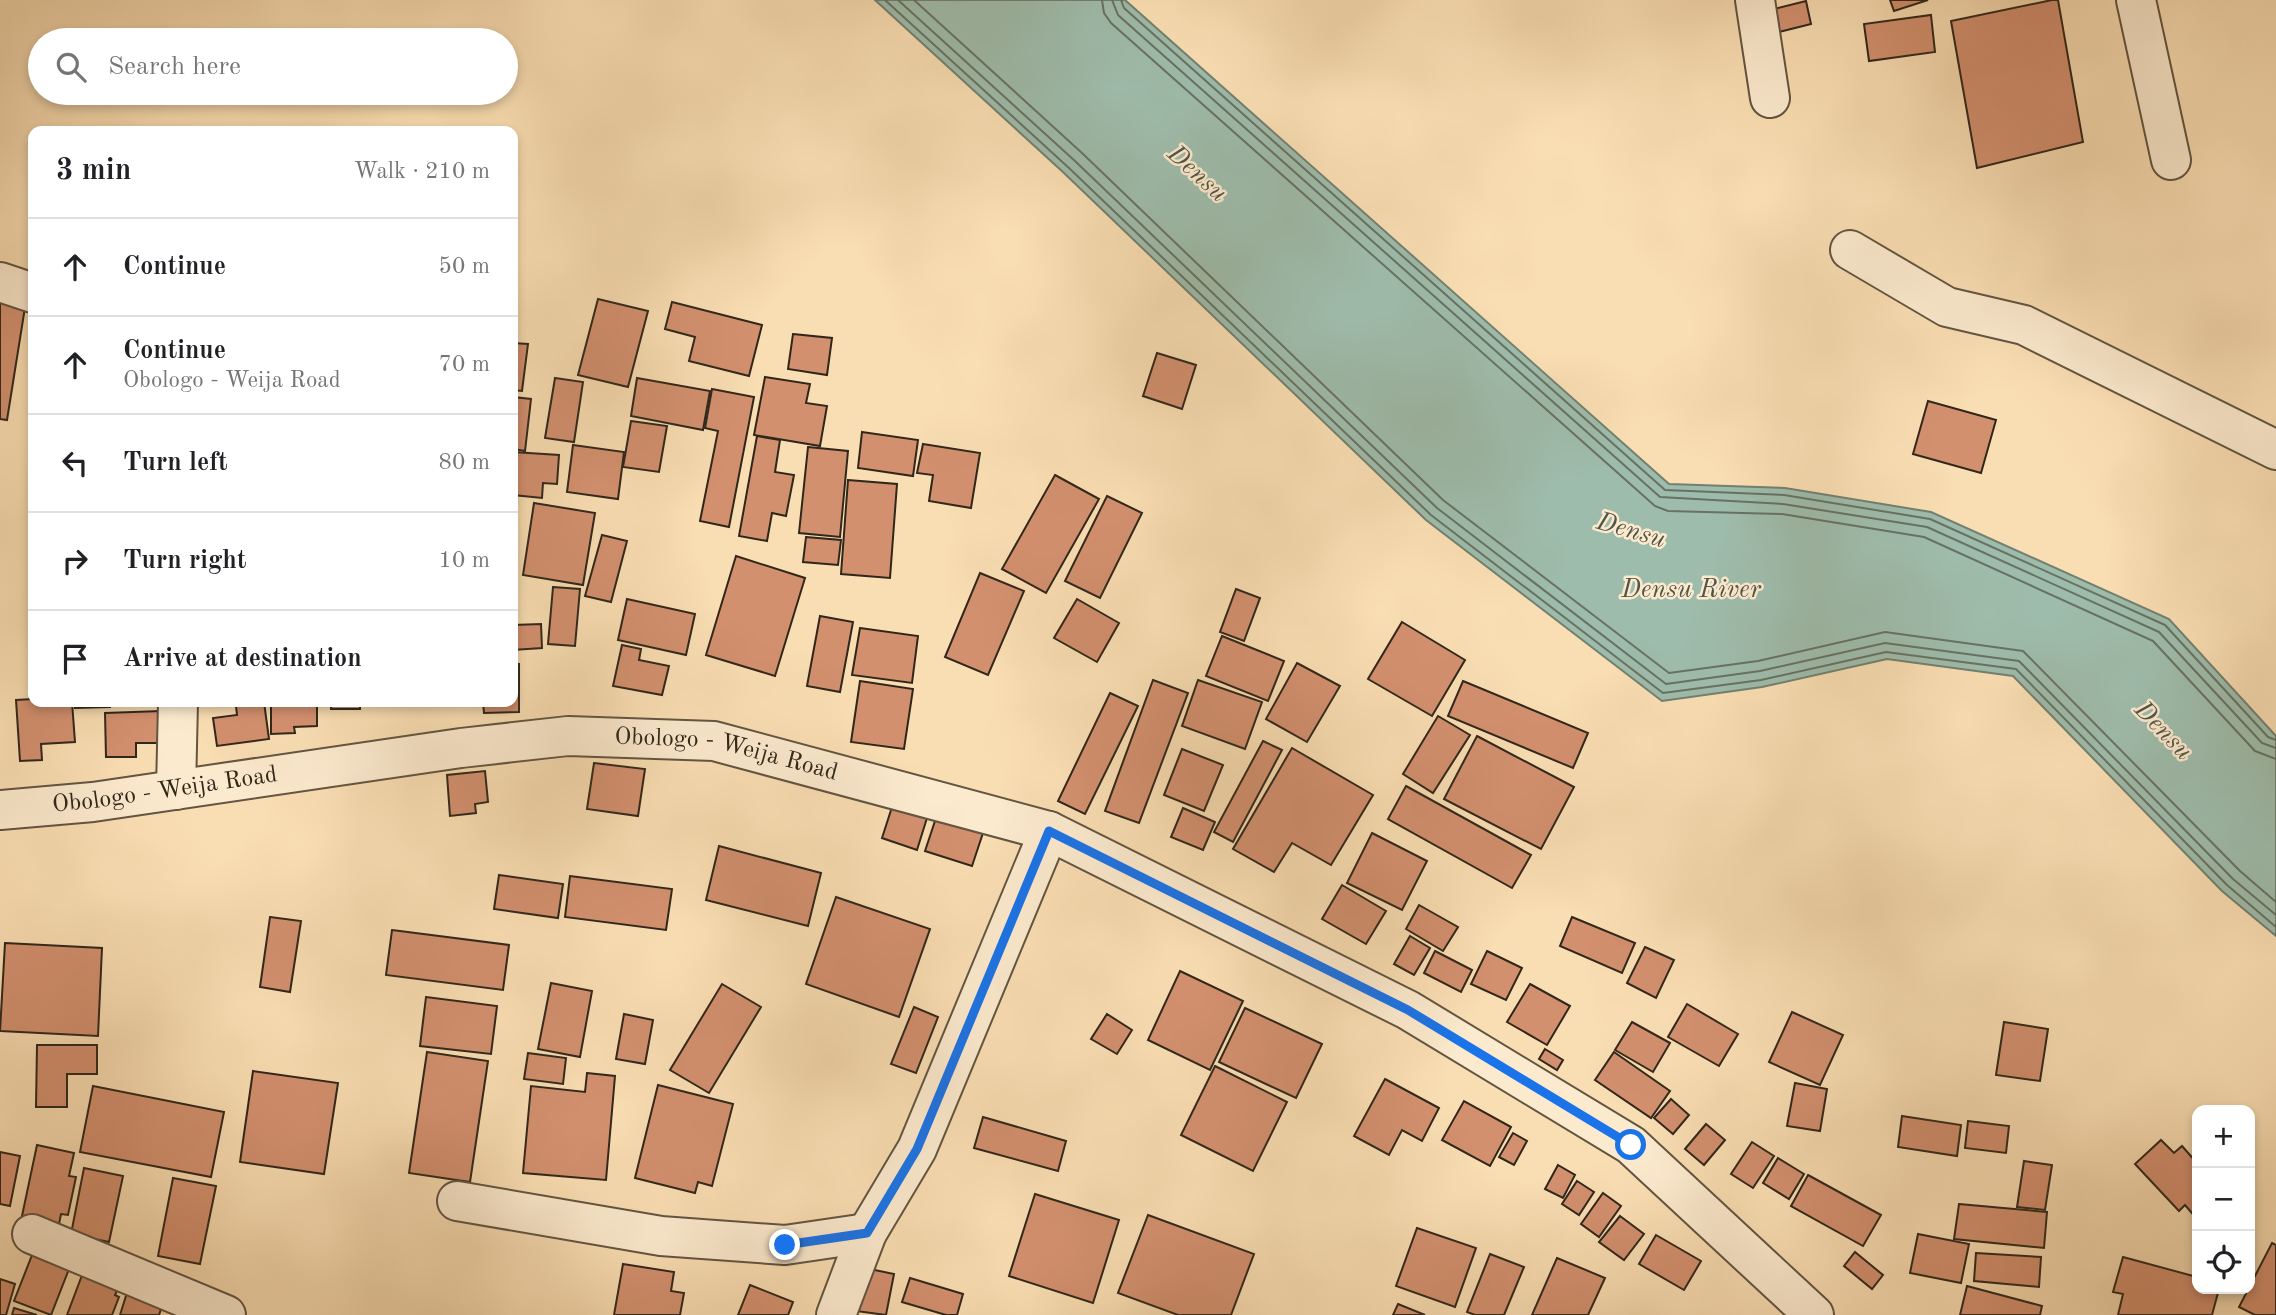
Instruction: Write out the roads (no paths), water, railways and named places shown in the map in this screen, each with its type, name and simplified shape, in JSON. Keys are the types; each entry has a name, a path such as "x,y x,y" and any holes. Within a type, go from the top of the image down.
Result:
{"street":[{"path":"1755,0 1770,98"},
{"path":"2136,0 2171,160"},
{"path":"1850,250 1947,307 2024,325 2276,450"},
{"path":"0,282 28,291"},
{"path":"176,790 178,707"},
{"name":"Obologo - Weija Road","path":"0,810 93,802 461,748 568,736 714,741 1049,831 1408,1010 1631,1145 1814,1315"},
{"path":"836,1315 867,1233 917,1149 1049,831"},
{"path":"457,1200 661,1236 785,1245 867,1233"},
{"path":"32,1234 226,1315"}],"water":[{"name":"Densu River","path":"875,0 1125,0 1669,484 1785,488 1931,512 2169,619 2276,736 2276,936 2222,891 2013,676 1887,659 1762,687 1662,701 1426,520 1064,173"}],"water label":[{"name":"Densu","path":"1197,174"},
{"name":"Densu","path":"1631,531"},
{"name":"Densu","path":"2163,731"}]}
